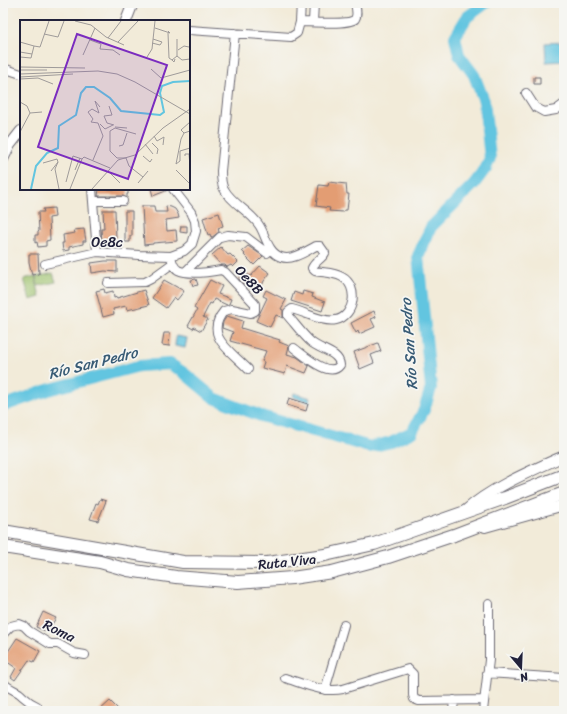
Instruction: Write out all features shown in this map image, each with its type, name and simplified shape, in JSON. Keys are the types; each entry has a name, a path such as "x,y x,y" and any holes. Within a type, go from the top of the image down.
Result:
{"highway":[{"name":"Ruta Viva","path":"3,531 183,562 267,563 326,555 374,544 505,498 564,475"},
{"name":"Ruta Viva","path":"3,547 77,558 100,562 128,570 176,577 238,582 292,578 332,572 388,557 454,535 564,493"}],"main road":[{"path":"126,20 131,4"},
{"path":"3,159 10,145 20,131"},
{"path":"463,512 474,502 519,477 564,456"},
{"path":"454,535 504,523 564,505"}],"street":[{"path":"190,30 291,37 297,33 300,22 301,3"},
{"path":"313,22 314,3"},
{"path":"300,22 353,20 356,18 357,14 355,3"},
{"path":"235,33 221,171 221,182 224,189 230,197 256,220 274,253 280,257 286,258 296,256 316,246 320,246 325,253 323,257 313,265 312,268 315,271 341,276 346,280 352,293 352,308 338,320 326,320 292,309 288,312 288,316 311,343 335,355 340,361 340,365 337,369 331,371 323,368 294,348"},
{"path":"3,68 20,74"},
{"path":"526,93 535,107 544,112 556,110 564,104"},
{"path":"92,190 97,252"},
{"path":"108,283 145,282 151,279 192,244 196,231 195,221 191,212 174,190"},
{"path":"93,201 122,201"},
{"path":"172,260 177,269 185,272 220,237 224,236 238,235 246,237 267,252"},
{"name":"Oe8c","path":"45,264 97,252 172,260"},
{"name":"Oe8B","path":"185,272 221,270 225,272 255,304 255,311 251,313 232,309 224,311 216,323 217,334 220,340 248,369"},
{"path":"483,711 487,672 489,604"},
{"name":"Roma","path":"3,634 11,626 19,624 50,644 58,644 74,653 85,655"},
{"path":"325,690 344,625"},
{"path":"285,678 325,690 334,691 408,669 413,674 414,699 419,701 484,700"},
{"path":"487,672 564,678"},
{"path":"3,682 5,685 19,693 28,702 37,706"},
{"path":"453,711 454,700"}],"green space":[{"path":"53,273 56,282 38,286 36,277"},
{"path":"35,276 40,297 30,300 24,279"}],"water":[{"path":"564,42 564,61 546,62 545,43"},
{"path":"176,336 187,338 185,348 175,346"},
{"path":"294,393 311,398 310,402 293,397"}],"building":[{"path":"534,77 540,77 540,84 534,84"},
{"path":"329,182 346,184 347,194 349,194 347,210 344,210 343,212 329,211 330,208 316,206 319,185 328,186"},
{"path":"99,190 128,190 127,198 123,196 98,196"},
{"path":"151,190 168,190 153,196"},
{"path":"142,206 154,206 155,212 167,212 166,206 175,209 179,218 166,220 167,231 176,230 177,241 144,245"},
{"path":"54,208 55,217 49,218 50,240 46,241 46,246 38,247 37,242 35,243 35,235 38,235 39,231 38,212 44,212 43,209"},
{"path":"103,210 115,210 116,239 108,239 108,242 102,242 101,229 104,229"},
{"path":"125,211 132,211 132,236 130,236 130,242 125,242"},
{"path":"219,213 223,226 218,228 219,232 211,238 210,234 208,235 203,218"},
{"path":"181,226 187,226 187,233 180,232"},
{"path":"84,229 86,241 83,241 83,244 69,247 69,250 63,251 63,235 75,233 74,230"},
{"path":"248,246 263,256 254,265 242,251"},
{"path":"221,247 228,255 230,254 238,262 233,267 231,265 227,267 225,265 221,265 212,255"},
{"path":"29,254 38,254 39,274 32,275"},
{"path":"117,261 117,272 105,271 92,273 91,263"},
{"path":"260,266 270,273 259,292 246,286 239,279 242,272 251,276"},
{"path":"196,279 198,285 193,286 191,280"},
{"path":"164,280 184,291 177,300 174,297 166,308 152,298"},
{"path":"210,280 222,286 218,294 231,299 227,305 214,299 212,304 210,303 203,317 208,319 201,331 194,327 193,329 188,326 197,310 194,308"},
{"path":"104,289 105,293 113,291 114,298 144,290 149,305 127,310 126,306 113,309 114,314 103,317 96,291"},
{"path":"266,290 286,300 281,309 283,310 283,318 276,315 270,327 256,321 267,298 263,296"},
{"path":"303,291 313,294 312,297 325,302 322,311 291,301 294,292 302,295"},
{"path":"374,311 376,317 371,319 375,327 359,334 358,331 356,333 351,323"},
{"path":"227,316 243,321 241,328 280,340 279,342 289,346 287,354 297,357 309,366 306,373 287,366 285,374 262,368 264,362 262,361 266,351 230,341 233,332 222,328 223,322"},
{"path":"164,333 170,333 169,346 162,345"},
{"path":"378,343 381,351 371,355 374,363 360,369 354,352"},
{"path":"289,398 308,404 306,411 287,405"},
{"path":"100,499 106,501 98,521 90,519 96,503 98,504"},
{"path":"43,612 56,618 47,632 36,627"},
{"path":"17,638 40,651 34,662 29,660 15,680 11,677 16,668 3,659"},
{"path":"110,701 120,711 99,711"}],"waterway":[{"name":"Río San Pedro","path":"3,406 51,389 139,366 170,364 184,373 214,398 261,416 370,447 391,442 412,432 424,410 431,388 418,256 431,227 474,184 486,168 490,158 484,101 474,75 459,55 455,37 467,17 486,3"}]}
